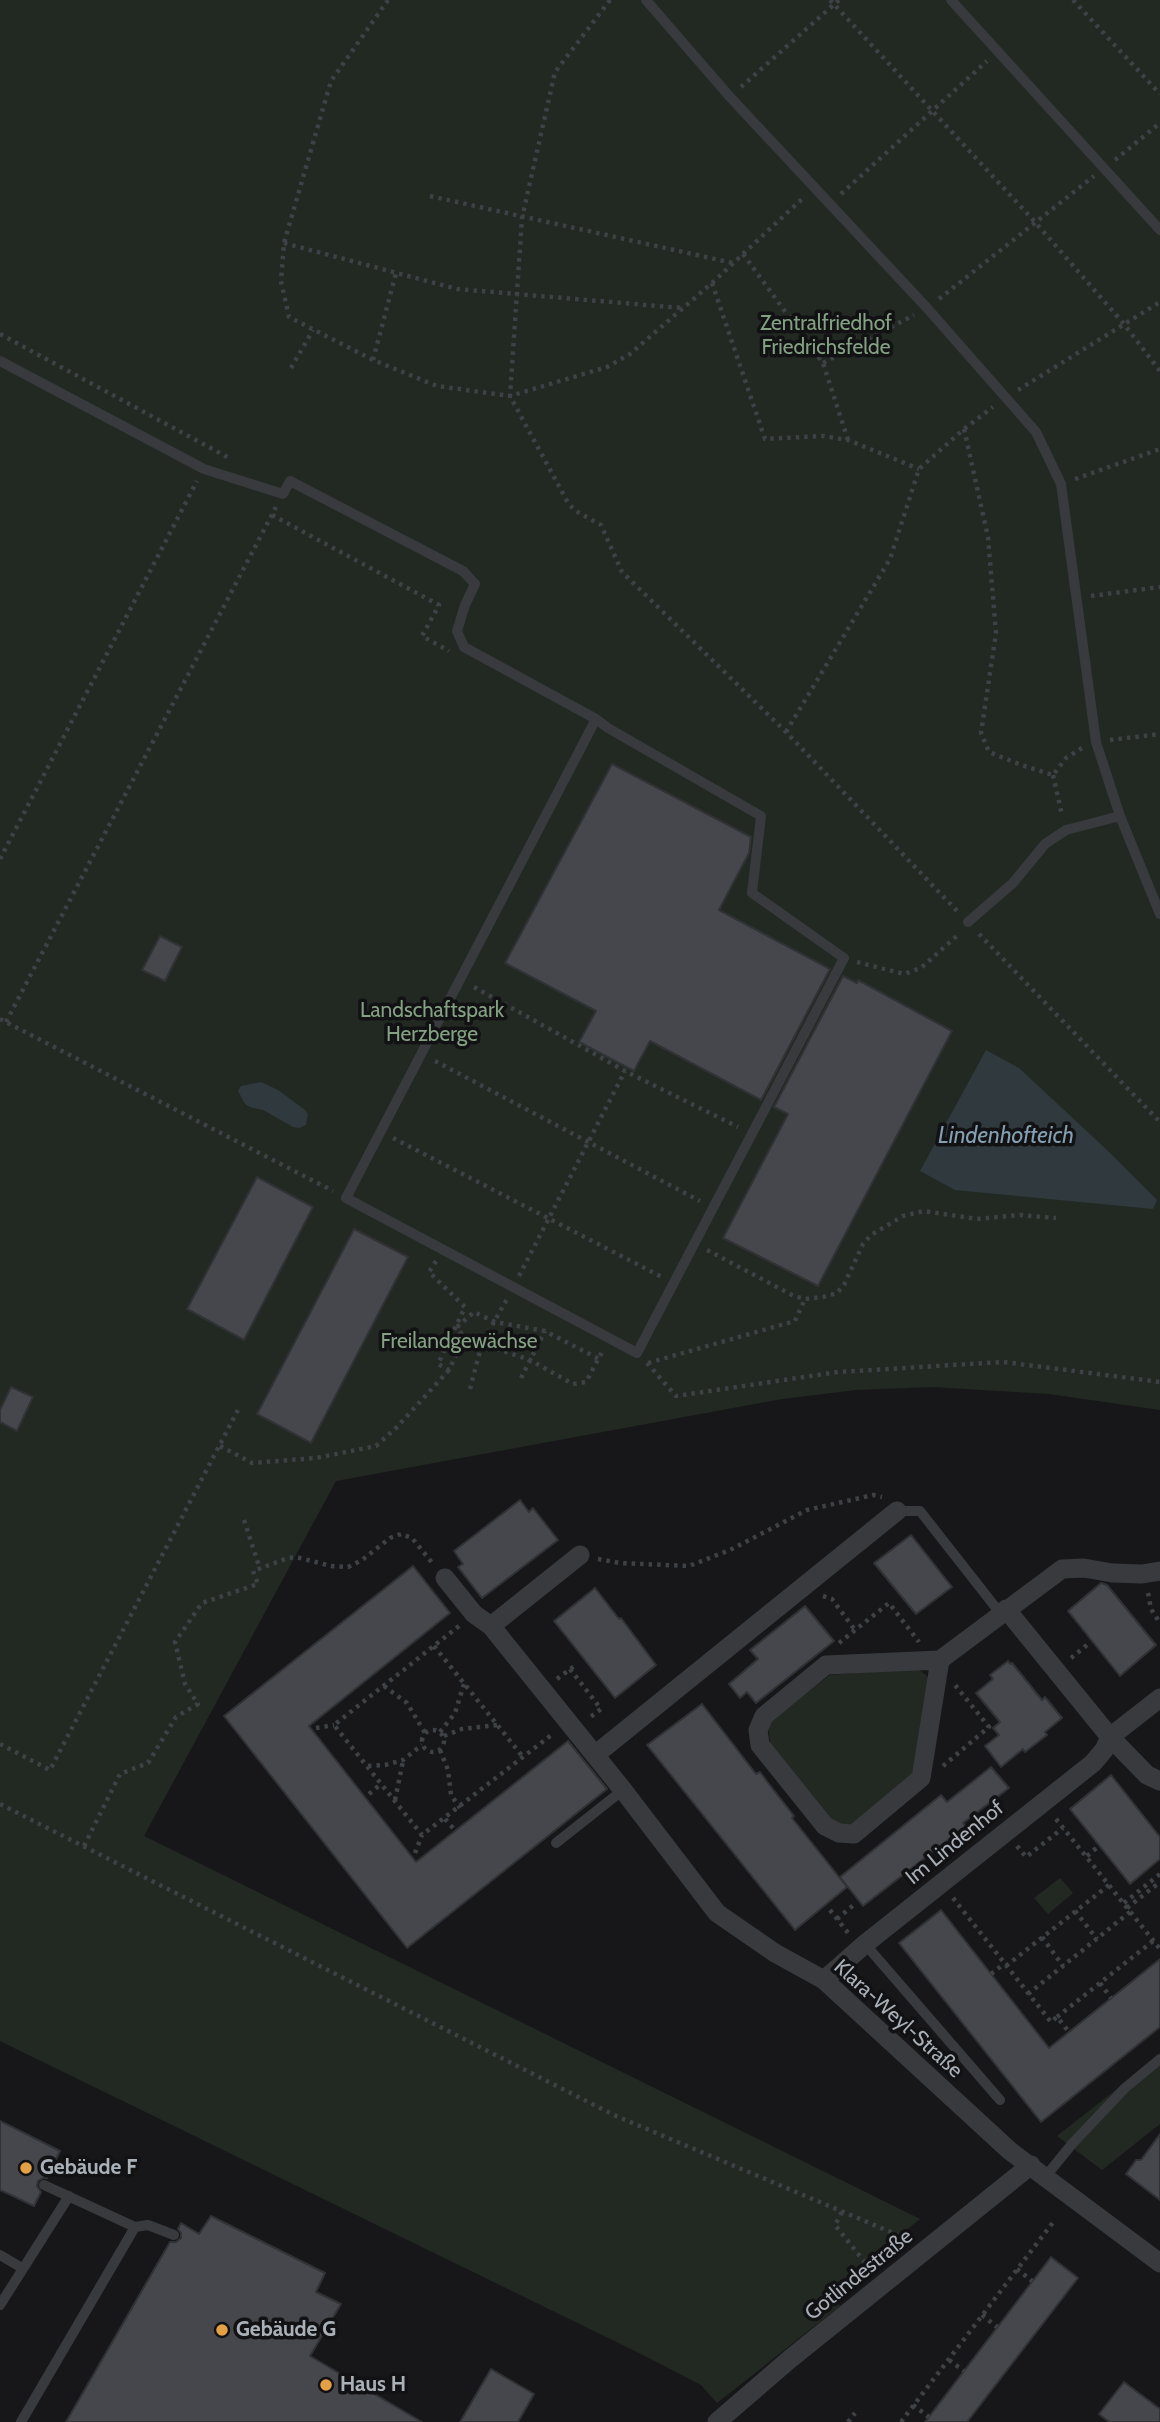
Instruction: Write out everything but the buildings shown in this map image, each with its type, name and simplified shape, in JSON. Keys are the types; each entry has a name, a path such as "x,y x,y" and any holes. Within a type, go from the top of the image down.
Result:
{"street":[{"path":"595,1755 897,1511"},
{"path":"491,1626 580,1555"},
{"path":"937,1662 921,1778 854,1834 839,1833 825,1826 760,1745 758,1730 764,1716 826,1665 937,1662 1062,1569 1084,1568 1112,1573 1157,1572"},
{"name":"Klara-Weyl-Straße","path":"445,1578 474,1614 491,1626 623,1790 717,1913 775,1953 824,1980 1010,2151 1160,2263"},
{"path":"1003,1611 1110,1737 1147,1775 1160,1782"},
{"name":"Im Lindenhof","path":"824,1980 862,1946 1093,1763 1110,1737 1160,1698"},
{"name":"Gotlindestraße","path":"717,2422 790,2359 1039,2171"}],"lane":[{"path":"646,0 730,97 927,308 1036,432 1061,484 1096,742 1120,816 1160,914"},
{"path":"951,0 1160,230"},
{"path":"0,361 204,469 283,494 290,481 463,571 475,584 457,631 464,647 596,719 761,816 752,893 844,958 637,1353 346,1198 596,719"},
{"path":"968,922 1013,883 1045,844 1066,830 1120,816"},
{"path":"897,1511 920,1511 1003,1611"},
{"path":"556,1843 623,1790"},
{"path":"862,1946 1000,2100"},
{"path":"1039,2171 1072,2144 1125,2088 1160,2059"},
{"path":"44,2185 135,2227 148,2225 174,2235"},
{"path":"0,2305 69,2196"},
{"path":"21,2422 135,2227"},
{"path":"0,2255 22,2268"}],"path":[{"path":"388,0 331,81 284,243 281,281 289,317 373,360 437,386 510,396 607,367 630,354 712,283 814,187"},
{"path":"610,0 555,72 522,218 510,396 567,501 574,510 601,525 622,572 786,732 1160,1122"},
{"path":"730,97 832,2 839,0"},
{"path":"1073,0 1160,94"},
{"path":"832,2 1035,222 1124,324 1160,371"},
{"path":"830,204 998,52"},
{"path":"823,363 927,308 1160,123"},
{"path":"430,195 522,218 733,263"},
{"path":"284,243 457,289 683,308"},
{"path":"743,254 823,363 848,440"},
{"path":"373,360 396,273"},
{"path":"712,283 765,439 823,436 848,440 919,469"},
{"path":"786,732 890,559 919,469 964,429 1006,397 1160,302"},
{"path":"291,368 313,330"},
{"path":"0,334 229,458 245,482"},
{"path":"964,429 988,537 996,633 981,733 989,752 1053,775"},
{"path":"1061,484 1160,449"},
{"path":"0,859 204,469"},
{"path":"6,1022 272,515 439,604 422,636 458,656"},
{"path":"1076,598 1160,587"},
{"path":"1053,775 1066,758 1096,742 1160,734"},
{"path":"1053,775 1066,830"},
{"path":"844,958 904,974 921,968 938,955 968,922"},
{"path":"473,987 625,1071 744,1130 752,1131"},
{"path":"0,1019 346,1198"},
{"path":"434,1061 713,1208"},
{"path":"470,1389 482,1343 514,1287 625,1071"},
{"path":"392,1138 673,1283"},
{"path":"694,1243 794,1296 805,1299 837,1293 844,1285 863,1244 881,1227 903,1216 924,1211 977,1219 1020,1215 1056,1218"},
{"path":"442,1250 429,1272 465,1307 438,1364 449,1370"},
{"path":"647,1364 795,1321 805,1299"},
{"path":"457,1327 474,1312 495,1322 545,1331 598,1359"},
{"path":"457,1327 464,1338 530,1360 573,1384 586,1382 611,1337"},
{"path":"521,1378 545,1331"},
{"path":"220,1446 252,1463 316,1458 376,1446 449,1370 464,1338"},
{"path":"637,1353 676,1396 838,1372 1004,1362 1160,1382"},
{"path":"0,1744 50,1770 240,1406"},
{"path":"580,1555 620,1563 689,1566 730,1550 807,1510 873,1495 889,1499 897,1511"},
{"path":"244,1520 260,1569"},
{"path":"84,1846 120,1774 148,1763 176,1717 198,1704 185,1684 175,1642 202,1603 258,1584 253,1571 296,1558 348,1567 362,1560 390,1538 401,1534 412,1538 445,1578"},
{"path":"1157,1572 1149,1600 1160,1623"},
{"path":"809,1583 817,1593 832,1600 855,1630"},
{"path":"834,1647 889,1603 989,1727 939,1770"},
{"path":"316,1728 334,1725 474,1614"},
{"path":"434,1646 523,1758"},
{"path":"559,1678 577,1664"},
{"path":"570,1669 601,1709"},
{"path":"464,1684 454,1713 442,1734 444,1744 440,1750 429,1752 422,1745 421,1739 431,1729 442,1734 497,1725"},
{"path":"384,1686 407,1703 425,1733"},
{"path":"415,1853 422,1835 568,1722"},
{"path":"334,1725 422,1835"},
{"path":"367,1766 403,1760 422,1745"},
{"path":"440,1750 448,1770 451,1795 460,1808"},
{"path":"395,1802 403,1760"},
{"path":"369,1794 381,1784"},
{"path":"0,1804 616,2116 905,2238"},
{"path":"445,1819 453,1828"},
{"path":"1056,1819 1160,1949"},
{"path":"1006,1831 1026,1857 1063,1828"},
{"path":"1087,1856 1100,1846"},
{"path":"1028,1994 1097,1939 1160,1874"},
{"path":"1127,1908 1160,1882"},
{"path":"991,1974 1109,1885"},
{"path":"955,1900 1051,2022 1153,1941"},
{"path":"837,1919 856,1903"},
{"path":"830,1910 862,1946"},
{"path":"1075,1911 1097,1939"},
{"path":"1042,1937 1063,1966"},
{"path":"1100,1983 1111,1998"},
{"path":"1057,2017 1069,2032"},
{"path":"842,2212 835,2225 869,2268"},
{"path":"901,2422 1054,2221"},
{"path":"1017,2270 1032,2281"},
{"path":"982,2315 997,2327"},
{"path":"949,2360 964,2371"},
{"path":"914,2405 929,2417"},
{"path":"848,2422 855,2413"}],"green space":[{"name":"Landschaftspark Herzberge","path":"0,0 1160,0 1160,1410 1049,1394 932,1387 856,1390 782,1399 336,1481 144,1836 920,2219 829,2292 840,2306 717,2403 701,2385 639,2353 0,2041"},
{"path":"916,1668 929,1680 916,1770 856,1824 835,1825 771,1747 768,1728 772,1720 830,1675"},
{"path":"1060,1878 1073,1893 1048,1914 1034,1898"},
{"path":"1160,2055 1160,2124 1102,2170 1057,2136"}],"water":[{"name":"Lindenhofteich","path":"986,1050 1019,1068 1108,1151 1157,1200 1153,1209 955,1190 920,1171"},
{"path":"261,1082 278,1090 305,1110 308,1114 306,1125 293,1127 263,1110 245,1104 238,1091 241,1086"}],"place":[{"name":"Gebäude F","path":"26,2168"},
{"name":"Gebäude G","path":"222,2330"},
{"name":"Haus H","path":"326,2385"}],"park label":[{"name":"Zentralfriedhof Friedrichsfelde","path":"826,336"},
{"name":"Freilandgewächse","path":"459,1342"}]}
